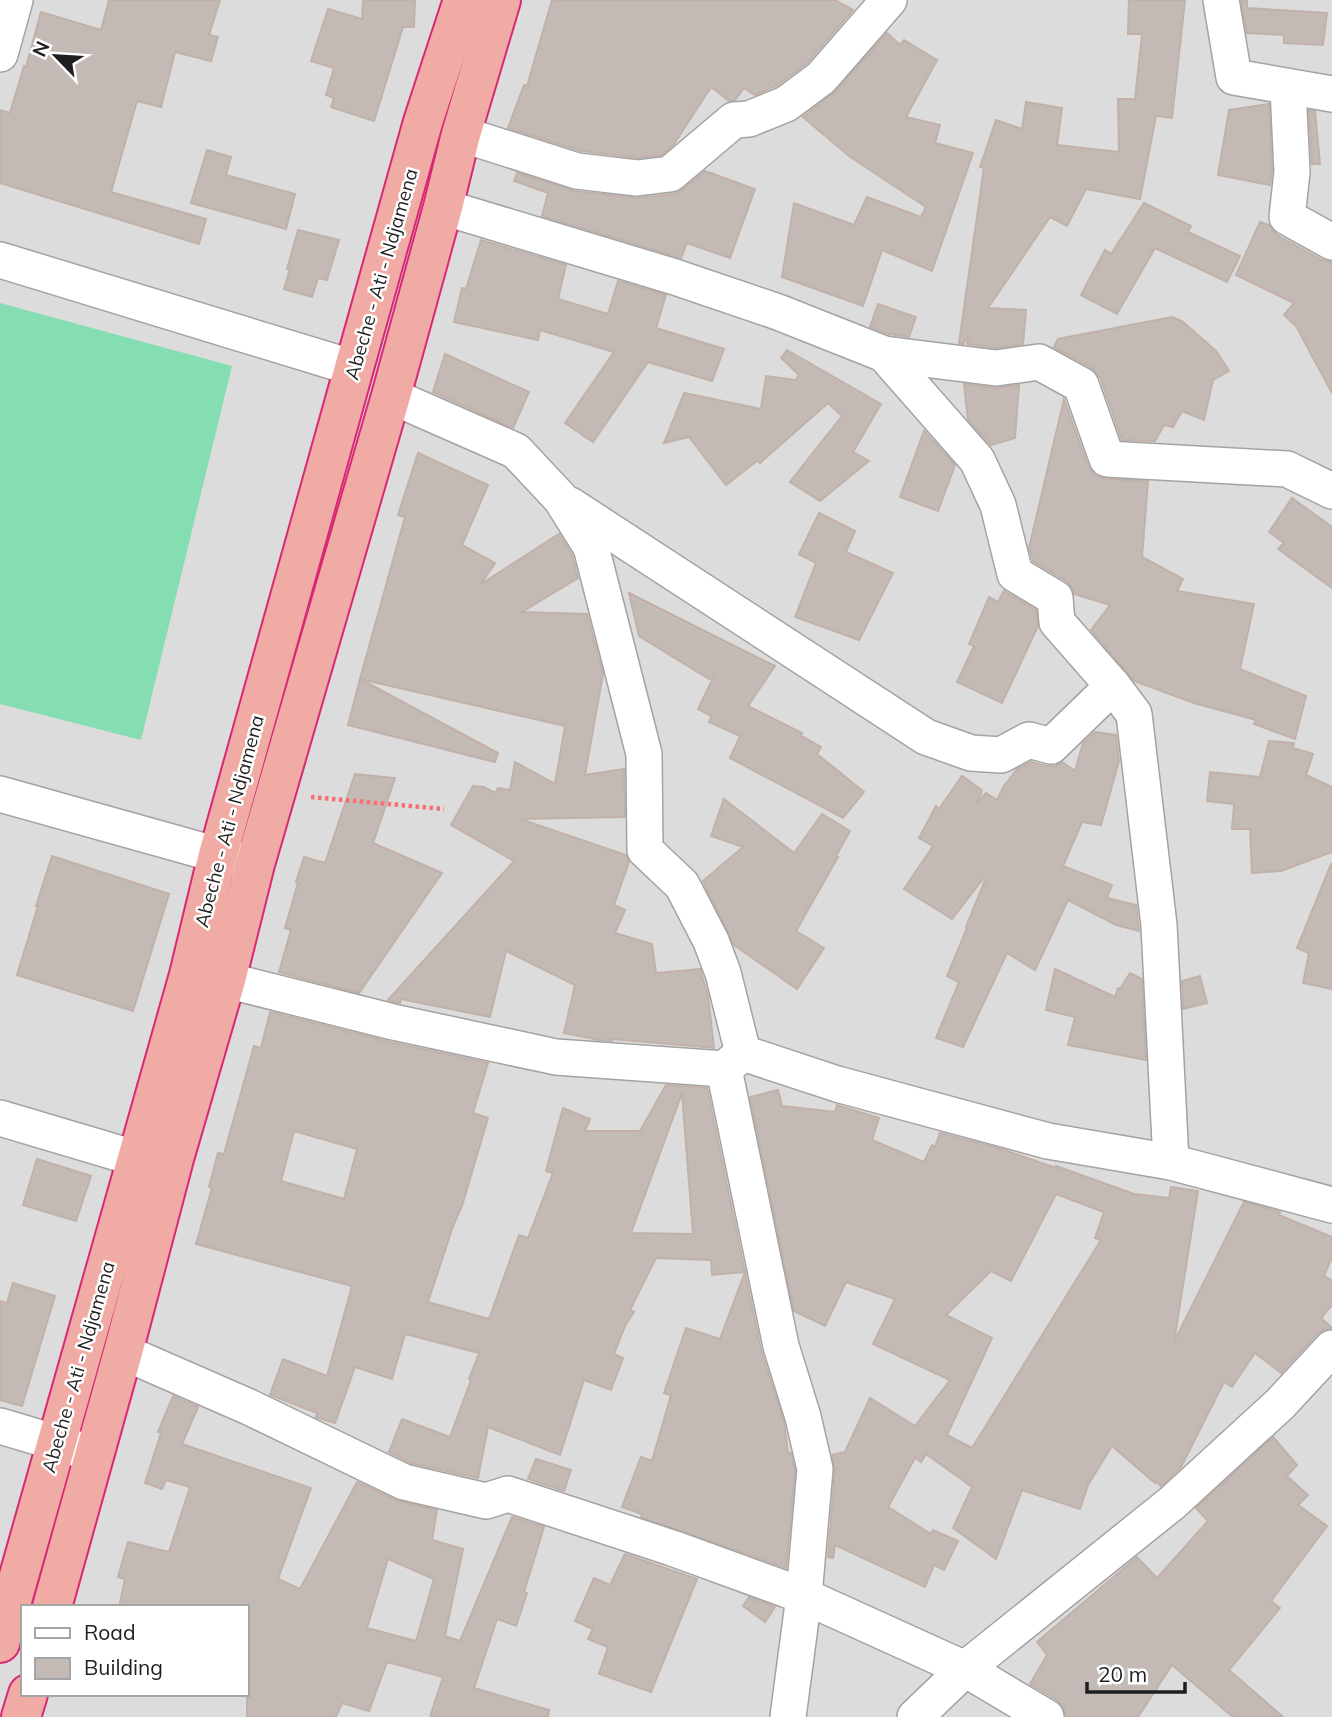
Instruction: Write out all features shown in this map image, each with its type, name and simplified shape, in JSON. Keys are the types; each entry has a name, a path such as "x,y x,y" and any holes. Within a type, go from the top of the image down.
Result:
{"highway":[{"name":"Abeche - Ati - Ndjamena","path":"0,1643 138,1159 189,975 218,855 423,122 463,0"},
{"name":"Abeche - Ati - Ndjamena","path":"53,1605 175,1155 226,980 255,864 391,396 461,134 501,0"},
{"path":"21,1717 27,1696"}],"street":[{"path":"0,54 15,0"},
{"path":"461,134 577,171 637,178 670,174 734,120 748,119 786,104 821,78 889,0"},
{"path":"1221,0 1234,77 1332,94"},
{"path":"1288,88 1292,172 1287,217 1332,242"},
{"path":"443,207 676,277 778,312 884,354 996,368 1039,362 1081,385 1107,459 1287,469 1332,491"},
{"path":"0,260 354,368"},
{"path":"884,354 977,460 998,505 1014,574 1055,598 1057,622 1134,714 1159,925 1171,1162"},
{"path":"391,396 516,451 561,499 591,547 644,754 645,850 682,885 711,941 723,973 733,1061 781,1346 803,1416 815,1469 804,1596 788,1717"},
{"path":"561,499 926,737 971,753 1001,755 1028,740 1051,746 1113,686"},
{"path":"0,793 255,864"},
{"path":"226,980 393,1022 556,1057 733,1061 838,1084 1048,1141 1171,1162 1332,1205"},
{"path":"0,1118 138,1159"},
{"path":"915,1717 965,1669 1172,1503 1280,1404 1332,1348"},
{"path":"123,1352 249,1407 404,1482 486,1501 508,1494 672,1548 804,1596 965,1669 1046,1717"},
{"path":"0,1426 94,1454"}],"path":[{"path":"275,793 444,809"}],"shaded area":[{"path":"0,0 1332,0 1332,1717 0,1717"}],"green space":[{"path":"0,303 232,366 141,740 0,704"}],"building":[{"path":"109,0 220,0 209,35 218,37 211,61 175,52 161,107 137,101 111,192 206,219 199,244 0,183 0,110 10,113 41,12 101,30"},
{"path":"363,0 415,0 414,27 403,27 374,121 331,107 334,98 326,95 334,68 311,61 328,9 362,19"},
{"path":"552,0 835,0 853,10 807,63 776,86 755,95 744,88 735,100 729,101 711,87 674,144 662,155 637,158 581,151 508,128 524,85 527,86"},
{"path":"1129,0 1185,0 1172,118 1156,116 1140,199 1086,189 1067,226 1050,217 988,308 1026,310 1023,344 996,348 967,344 968,336 963,344 959,343 984,168 980,167 996,120 1022,129 1026,102 1062,108 1057,145 1119,152 1118,99 1135,99 1142,34 1128,34"},
{"path":"1241,0 1247,0 1247,8 1327,13 1323,45 1284,43 1284,35 1247,33"},
{"path":"887,33 900,45 904,40 937,60 906,117 940,125 935,143 973,153 932,271 882,250 863,306 782,277 794,203 854,225 867,197 921,217 926,207 849,156 803,117 836,91"},
{"path":"1269,104 1272,171 1270,185 1218,175 1229,110"},
{"path":"1309,110 1315,111 1320,164 1312,164"},
{"path":"207,150 231,157 226,175 295,194 286,229 191,203"},
{"path":"705,171 755,189 730,258 687,243 681,258 542,216 548,193 514,181 517,173 575,191 639,198 673,194"},
{"path":"1144,203 1191,226 1188,232 1240,256 1227,282 1155,248 1117,314 1081,295 1105,250 1111,254"},
{"path":"1260,222 1269,225 1277,235 1322,260 1332,262 1332,393 1296,326 1284,315 1294,303 1236,275"},
{"path":"298,230 339,240 327,280 318,278 312,297 284,289"},
{"path":"481,240 566,265 558,299 608,314 618,281 666,295 656,328 724,349 712,381 648,362 593,442 565,423 614,352 540,330 538,340 454,322 462,288 466,289"},
{"path":"878,304 916,317 909,337 870,327"},
{"path":"1172,317 1182,321 1216,351 1229,371 1213,380 1204,420 1182,411 1173,427 1164,425 1155,441 1122,440 1100,377 1091,367 1054,347 1058,339"},
{"path":"787,350 881,404 853,452 869,461 820,501 790,482 842,416 828,403 760,463 757,461 726,485 689,437 664,443 684,393 761,409 766,376 796,380 799,375 781,358"},
{"path":"445,354 529,392 513,428 433,392"},
{"path":"964,384 994,388 1019,385 1015,438 991,445 968,420"},
{"path":"1064,399 1088,466 1094,475 1106,479 1148,481 1142,557 1183,579 1177,591 1254,604 1240,669 1306,696 1295,739 1254,724 1256,720 1194,703 1134,681 1091,630 1110,605 1074,594 1066,581 1033,561 1029,548"},
{"path":"924,431 955,465 938,511 900,497"},
{"path":"418,453 488,485 462,545 495,563 481,584 559,534 572,555 578,578 522,612 587,614 603,674 585,775 624,769 625,817 520,819 626,855 629,862 614,905 625,910 615,933 652,944 656,973 700,969 708,996 714,1048 599,1040 564,1033 575,985 506,951 490,1017 401,999 400,1003 388,1000 514,861 451,825 473,786 484,787 495,793 498,788 510,790 515,762 555,784 565,726 360,679 405,517 398,515"},
{"path":"1292,498 1332,527 1332,588 1278,549 1284,543 1269,532"},
{"path":"819,513 855,531 846,552 893,573 859,640 795,617 816,563 799,554"},
{"path":"1004,591 1036,610 1038,626 1002,703 957,682 974,646 969,644 989,597 998,602"},
{"path":"629,593 775,666 748,706 802,733 801,736 821,747 817,754 864,792 843,818 730,758 740,736 709,722 712,716 698,709 713,678 709,679 639,636"},
{"path":"360,679 498,753 495,762 348,725"},
{"path":"1095,732 1116,735 1119,761 1101,825 1082,822 1063,866 1112,885 1107,898 1136,905 1139,931 1116,925 1068,900 1035,970 1007,953 963,1047 936,1038 959,982 947,976 985,880 983,879 952,919 904,889 933,846 919,838 936,806 939,809 962,776 982,790 977,803 986,793 997,800 1017,769 1031,762 1055,766 1062,762 1075,771 1083,743"},
{"path":"1269,741 1294,743 1293,748 1313,754 1306,775 1332,787 1332,852 1281,871 1252,873 1250,829 1232,829 1234,804 1207,801 1210,772 1260,777"},
{"path":"355,774 395,778 373,843 442,873 359,993 279,972 291,930 285,928 304,857 325,863"},
{"path":"724,799 794,853 822,814 850,831 796,931 824,948 797,989 734,945 703,881 743,847 711,836"},
{"path":"52,856 169,894 133,1011 17,975"},
{"path":"1331,864 1332,989 1303,983 1309,953 1297,948"},
{"path":"1055,969 1115,997 1118,988 1120,989 1130,973 1142,979 1146,1060 1068,1045 1075,1017 1046,1010"},
{"path":"1200,976 1207,1003 1183,1009 1182,981"},
{"path":"270,1012 389,1042 488,1063 473,1113 488,1118 462,1206 428,1302 489,1319 519,1235 528,1238 553,1173 546,1171 563,1108 590,1119 585,1131 640,1131 666,1085 707,1088 745,1272 712,1275 711,1260 656,1258 630,1310 634,1312 614,1354 623,1358 611,1390 584,1380 560,1455 488,1427 478,1478 411,1463 389,1452 402,1419 450,1437 479,1353 405,1334 392,1379 355,1367 335,1423 316,1417 317,1413 270,1395 283,1359 327,1376 352,1286 196,1244 212,1188 209,1187 218,1153 224,1154 254,1046 261,1048","holes":["682,1093 693,1234 631,1233","294,1131 357,1149 344,1199 281,1181"]},
{"path":"778,1090 782,1106 835,1112 837,1105 879,1118 872,1140 924,1162 932,1145 935,1147 940,1133 1056,1166 1134,1194 1169,1198 1171,1187 1198,1191 1174,1342 1244,1202 1280,1212 1279,1215 1332,1237 1332,1257 1324,1276 1332,1280 1332,1305 1321,1318 1332,1328 1317,1334 1281,1373 1255,1353 1232,1387 1224,1382 1181,1467 1161,1486 1112,1446 1088,1485 1080,1509 1022,1490 996,1559 953,1528 972,1487 926,1454 921,1462 915,1458 888,1507 931,1534 933,1530 958,1541 944,1570 934,1565 925,1587 835,1545 833,1558 828,1557 835,1471 832,1455 845,1452 870,1398 915,1426 950,1380 873,1344 895,1299 846,1282 825,1326 794,1311 750,1097","holes":["1056,1194 1104,1212 1095,1238 1101,1240 972,1448 947,1435 992,1338 946,1315 991,1271 1011,1281"]},
{"path":"37,1159 91,1176 76,1221 23,1205"},
{"path":"745,1272 761,1350 784,1422 788,1453 791,1453 795,1470 786,1568 641,1517 642,1514 622,1507 641,1457 652,1461 671,1395 664,1393 686,1328 720,1339"},
{"path":"13,1283 55,1296 22,1406 0,1400 0,1301 7,1303"},
{"path":"173,1396 198,1407 182,1444 311,1488 278,1579 300,1589 357,1482 396,1500 437,1510 432,1540 463,1549 445,1636 460,1641 512,1517 544,1527 516,1626 497,1619 474,1688 549,1710 548,1717 430,1717 443,1677 387,1662 369,1711 342,1703 336,1717 247,1717 248,1605 119,1605 125,1579 118,1577 128,1542 169,1552 190,1487 166,1480 162,1489 145,1483 161,1433 158,1432","holes":["388,1559 434,1579 416,1641 367,1628"]},
{"path":"1273,1437 1297,1465 1287,1476 1308,1495 1298,1505 1327,1526 1271,1601 1280,1608 1229,1670 1283,1717 1233,1717 1172,1665 1138,1717 1066,1717 1064,1708 1057,1700 1030,1684 1047,1655 1037,1642 1137,1557 1157,1578 1208,1521 1196,1508"},
{"path":"536,1459 571,1470 564,1491 528,1479"},
{"path":"625,1554 697,1579 651,1692 599,1674 608,1647 588,1639 593,1629 575,1621 594,1578 610,1585"},
{"path":"749,1597 775,1607 765,1622 743,1606"}]}
